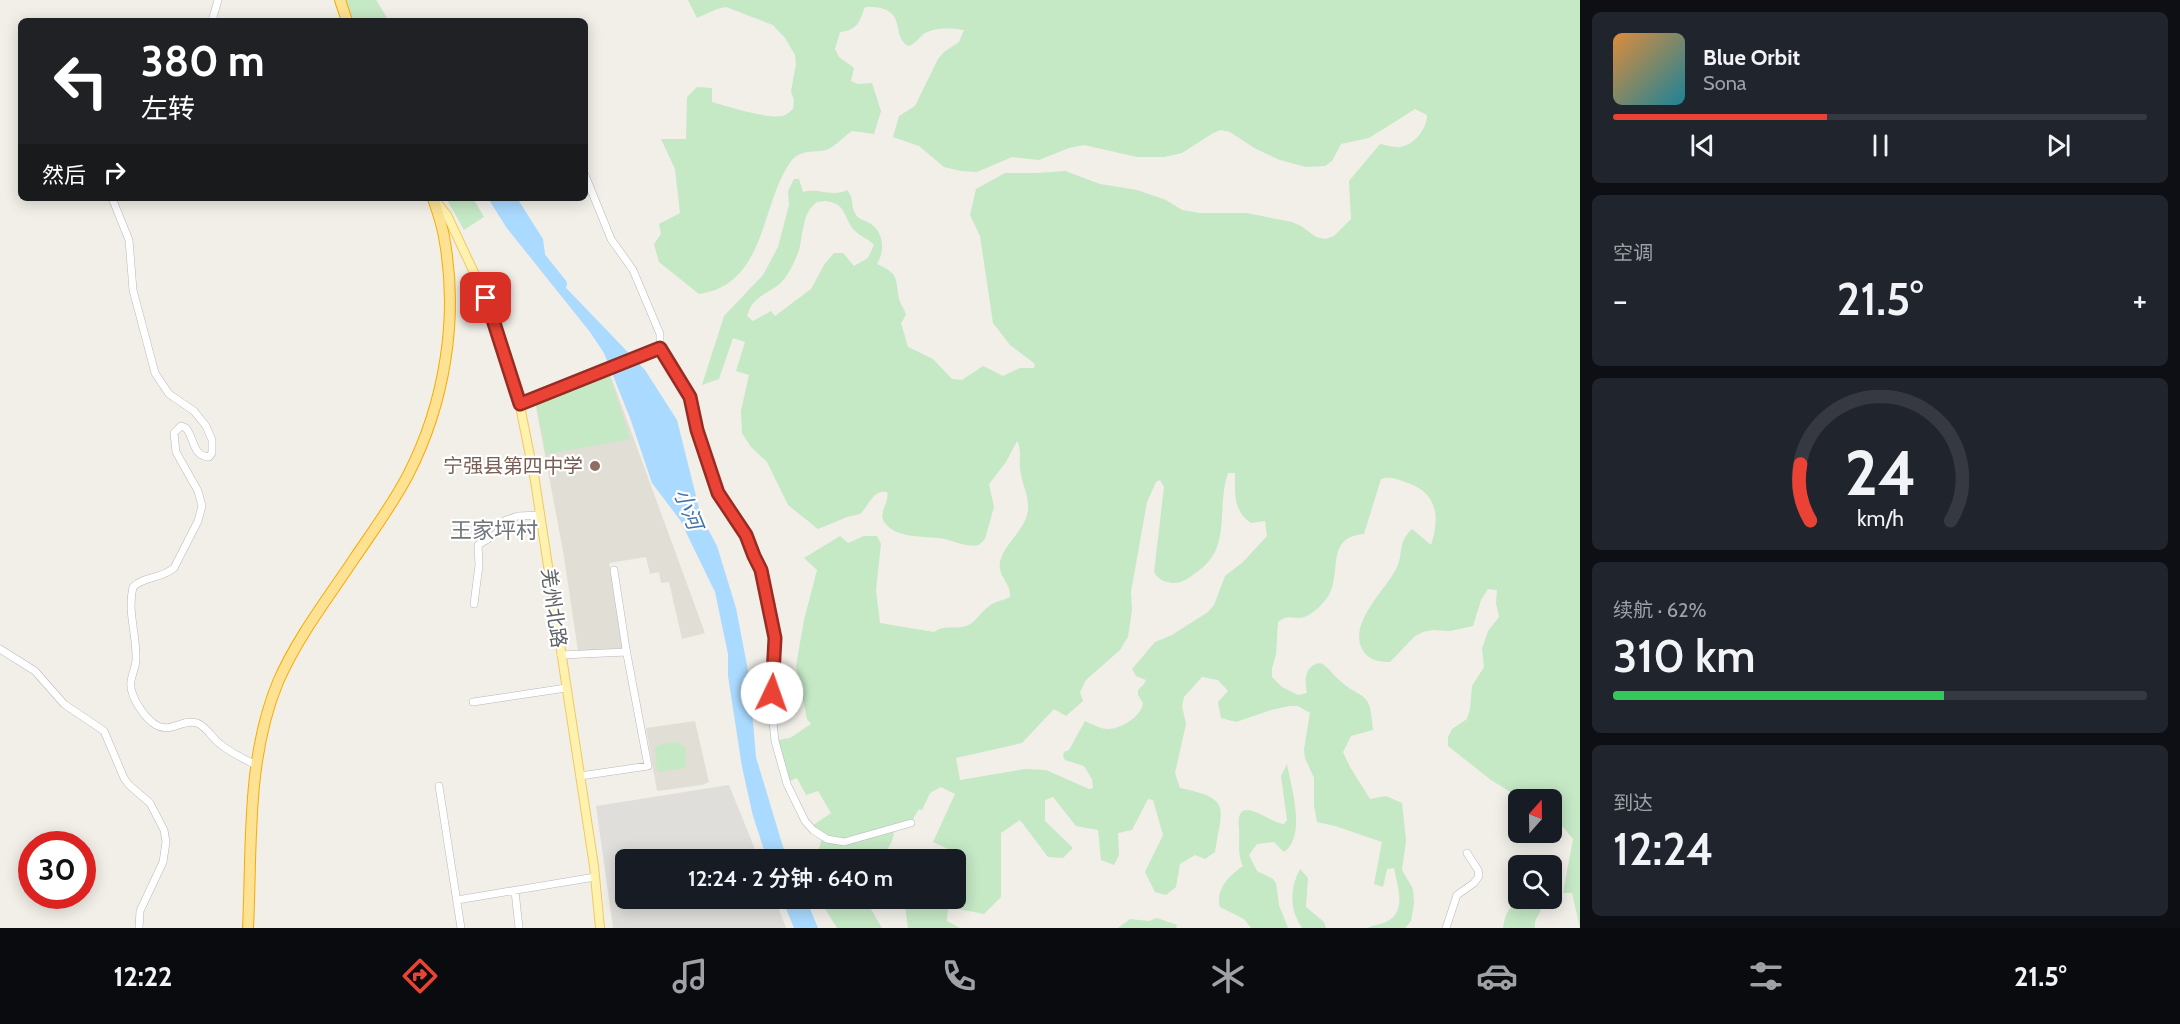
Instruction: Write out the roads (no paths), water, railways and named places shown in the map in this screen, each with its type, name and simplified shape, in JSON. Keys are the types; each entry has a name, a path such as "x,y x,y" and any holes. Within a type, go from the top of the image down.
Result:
{"highway":[{"path":"340,0 346,18"},
{"path":"248,928 256,765 265,723 283,671 304,634 407,478 431,421 445,357 449,305 445,239 434,201"}],"main road":[{"name":"羌州北路","path":"435,201 447,215 486,298 520,404 540,515 580,776 600,928"}],"street":[{"path":"213,18 218,0"},
{"path":"588,182 611,239 633,270 660,334 657,349 690,397 697,430 718,493 746,535 761,570 775,638 772,703 775,741 787,784 805,821 813,830 827,839 844,842 911,823"},
{"path":"113,201 129,240 133,290 155,373 169,394 201,418 212,440 212,453 209,458 204,457 196,451 186,428 181,426 174,432 176,452 198,491 201,511 174,568 166,575 146,579 132,586 130,607 136,661 131,690 137,704 157,725 171,728 196,722 221,746 256,765"},
{"path":"520,404 657,349"},
{"path":"474,604 479,565 478,545 496,534 500,525 506,520 518,516 540,515"},
{"path":"580,776 648,766 614,570"},
{"path":"0,650 35,671 64,704 104,731 124,778 150,803 164,830 166,840 163,862 140,911 140,928"},
{"path":"561,655 627,652"},
{"path":"473,702 566,688"},
{"path":"440,786 461,928"},
{"path":"1446,928 1457,895 1474,883 1479,876 1478,870 1467,853"},
{"path":"457,900 595,878"},
{"path":"515,891 519,928"}],"water":[{"path":"490,201 519,201 543,239 547,268 645,370 677,420 701,516 717,546 736,608 749,676 756,757 784,849 764,849 753,816 742,767 728,676 728,654 715,592 680,520 652,483 630,418 604,353 590,332 506,227"},
{"path":"786,909 810,909 818,928 794,928"}],"waterway":[{"name":"小河","path":"536,253 561,284"}],"place":[{"name":"宁强县第四中学","path":"595,466"}],"district":[{"name":"王家坪村","path":"494,530"}]}
